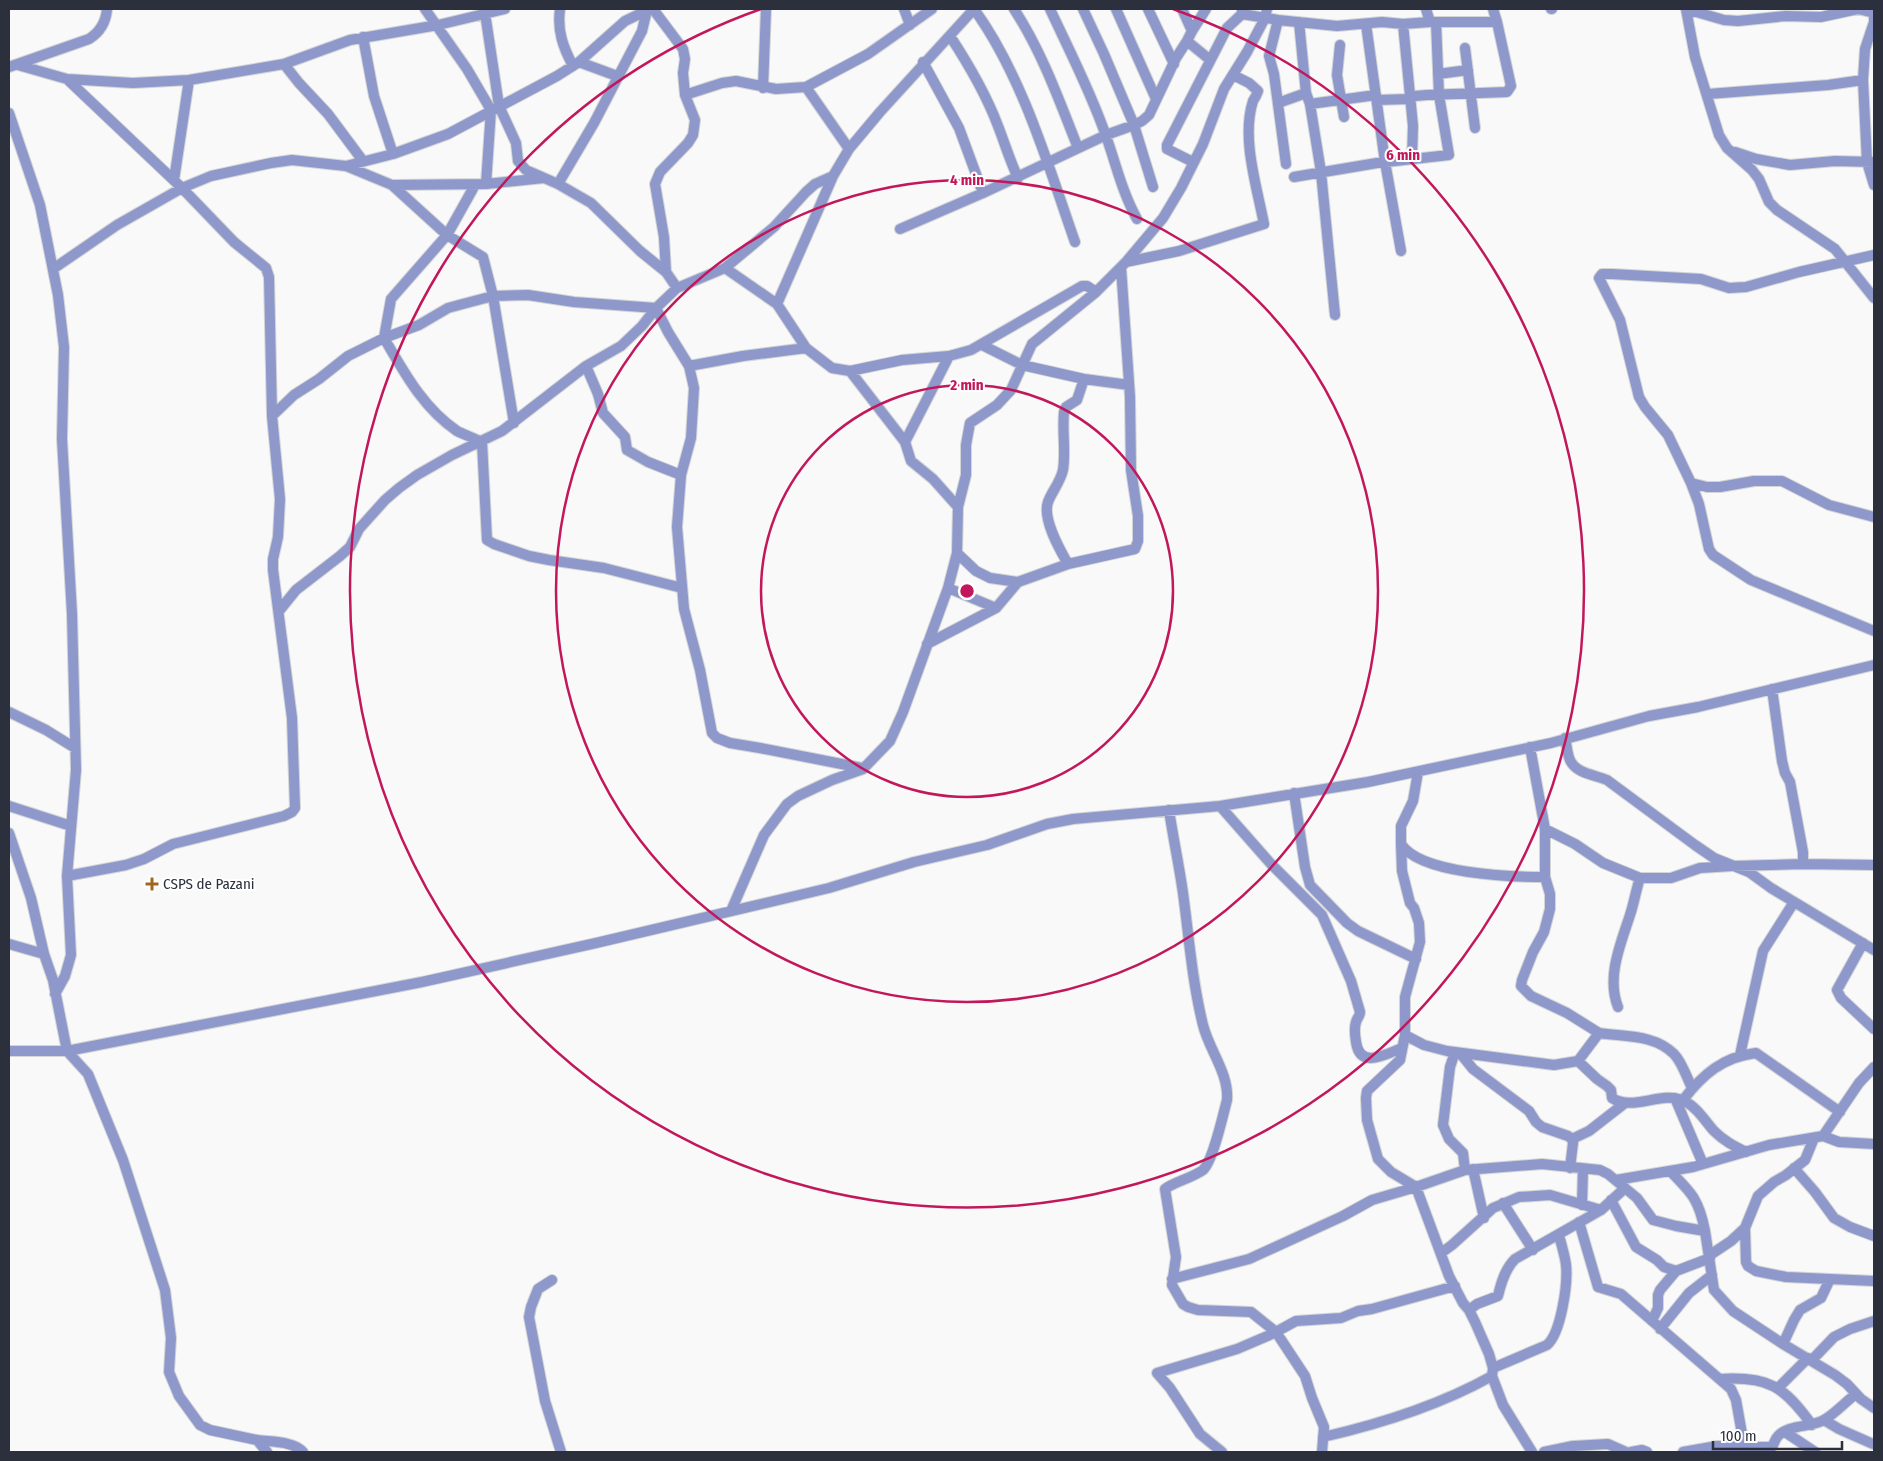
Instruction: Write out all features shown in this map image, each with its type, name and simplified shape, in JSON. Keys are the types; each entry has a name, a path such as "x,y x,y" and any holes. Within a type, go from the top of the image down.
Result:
{"street":[{"path":"13,66 89,39 97,34 103,24 107,9"},
{"path":"425,9 495,108 516,143 518,161 521,166 591,202 640,251 666,272 678,288"},
{"path":"13,66 67,79 133,83 189,80 284,64 363,37 438,25 504,9"},
{"path":"560,9 560,37 564,48 576,64 617,76"},
{"path":"346,166 393,154 448,134 557,76 576,64 633,15 650,9"},
{"path":"558,184 598,115 642,31 650,9"},
{"path":"650,9 683,48 685,95 694,120 693,135 688,143 660,172 655,184 664,236 666,272"},
{"path":"763,88 766,9"},
{"path":"904,9 910,25"},
{"path":"685,95 722,83 736,81 776,90 806,86 868,54 932,9"},
{"path":"776,304 833,176 849,150 923,62 974,9 1004,58 1023,100 1075,242"},
{"path":"1014,9 1026,26 1048,72 1078,148"},
{"path":"1050,9 1106,135 1123,191 1137,219"},
{"path":"1083,9 1134,125 1153,188"},
{"path":"1116,9 1156,99"},
{"path":"1148,9 1174,64"},
{"path":"1182,9 1192,31"},
{"path":"900,228 1018,178 1106,135 1142,121 1150,114 1174,64 1206,9"},
{"path":"1294,177 1385,162 1449,155 1439,96 1433,22 1426,9"},
{"path":"1310,104 1341,99 1376,98 1409,100 1415,96 1427,95 1507,92 1511,86 1493,9"},
{"path":"1874,185 1862,80 1865,48 1874,22 1874,13 1858,9 1821,17 1786,16 1733,21 1715,18 1686,9 1695,57 1708,94 1719,135 1727,148 1756,175 1770,202 1777,210 1835,250 1874,298"},
{"path":"482,442 458,432 430,407 406,376 384,338 391,299 447,235 480,184 495,108 491,11"},
{"path":"1193,162 1167,149 1167,144 1209,59 1227,28 1242,11 1266,13 1278,20 1337,26 1382,22 1403,24 1497,22"},
{"path":"731,911 764,835 787,804 798,796 832,780 863,769 890,740 903,712 928,644 948,588 957,553 958,507 966,475 966,445 972,421 997,404 1011,390 1032,344 1096,292 1123,265 1163,218 1181,188 1210,129 1224,89 1266,13"},
{"path":"1278,20 1269,56 1274,74 1286,164"},
{"path":"1299,22 1306,93 1310,104 1321,172 1335,315"},
{"path":"1366,24 1385,162 1401,251"},
{"path":"1403,24 1413,126 1412,159"},
{"path":"950,36 974,73 998,126 1018,178"},
{"path":"363,37 374,96 393,154"},
{"path":"1187,42 1209,59"},
{"path":"1340,45 1337,75 1344,117"},
{"path":"1465,48 1475,128"},
{"path":"923,62 959,128 984,193"},
{"path":"284,64 328,114 364,161"},
{"path":"1438,74 1468,70"},
{"path":"1123,265 1179,251 1264,224 1250,153 1249,138 1253,102 1258,91 1233,75"},
{"path":"67,79 178,184 234,242 268,271 272,416 280,499 278,537 273,559 273,570 294,742 296,804 292,812 284,816 173,844 126,865 67,876"},
{"path":"178,184 189,80"},
{"path":"1708,94 1828,85 1862,80"},
{"path":"806,86 849,150"},
{"path":"1278,103 1306,93"},
{"path":"9,113 40,205 53,269 64,346 62,439 72,614 76,770 67,876 72,940 71,954 65,976 55,994"},
{"path":"1727,148 1743,156 1790,165 1835,161 1870,162"},
{"path":"53,269 178,184 292,160 346,166 392,185 447,235 483,257 493,296 514,423"},
{"path":"279,611 296,590 350,547 359,529 385,500 399,488 446,458 482,442 514,423 586,366 621,346 642,326 656,308 678,288 725,268 774,227 815,184 833,176"},
{"path":"392,185 480,184 545,178"},
{"path":"1874,255 1738,288 1729,288 1701,279 1612,274 1600,276 1599,281 1620,320 1639,397 1644,407 1668,434 1691,483 1699,504 1709,550 1717,560 1751,580 1874,631"},
{"path":"957,553 982,574 995,579 1018,582 1068,564 1134,550 1138,541 1138,503 1131,470 1132,436 1123,265"},
{"path":"725,268 776,304 806,348 832,368 850,371 902,360 948,356 982,345 1082,286 1087,286 1096,292"},
{"path":"272,416 294,395 348,356 384,338 419,325 448,308 493,296 528,295 574,302 656,308"},
{"path":"656,308 668,332 690,366 694,388 691,438 681,475 677,527 684,609 700,670 712,733 730,743 863,769"},
{"path":"982,345 1022,365 1084,379 1129,385"},
{"path":"690,366 743,356 806,348"},
{"path":"905,442 948,356"},
{"path":"586,366 596,389 603,413 623,434 627,450 648,462 681,475"},
{"path":"850,371 905,442 911,461 933,479 958,507"},
{"path":"1068,564 1049,523 1048,504 1060,482 1064,460 1064,412 1066,407 1076,400 1084,379"},
{"path":"482,442 486,537 490,543 549,560 604,568 682,588"},
{"path":"1691,483 1720,488 1754,481 1782,481 1829,505 1874,516"},
{"path":"928,644 996,608 1018,582"},
{"path":"948,588 996,608"},
{"path":"9,1051 67,1052 422,982 829,888 914,862 987,846 1047,824 1073,819 1220,806 1368,782 1530,748 1649,716 1874,665"},
{"path":"1772,689 1782,761 1790,782 1803,849 1803,864"},
{"path":"9,712 46,730 75,748"},
{"path":"1565,738 1571,762 1575,766 1590,775 1607,780 1714,858 1760,879 1771,888 1828,920 1874,950"},
{"path":"1530,748 1545,829 1545,877 1550,894 1550,909 1547,926 1524,974 1521,986 1531,996 1567,1013 1599,1033 1632,1036 1652,1040 1664,1046 1675,1055 1692,1088"},
{"path":"1418,772 1413,801 1401,826 1401,844 1403,877 1420,932 1420,942 1406,997 1405,1035 1400,1060 1368,1091 1366,1098 1367,1120 1378,1159 1392,1172 1416,1187 1450,1276 1463,1303 1469,1310 1489,1354 1492,1372 1503,1405 1532,1452"},
{"path":"1294,793 1305,867 1310,885 1347,923 1358,931 1416,959"},
{"path":"9,806 71,826"},
{"path":"1220,806 1272,864 1322,915 1350,981 1360,1012 1356,1021 1355,1031 1357,1050 1362,1056 1376,1058 1402,1048"},
{"path":"1169,810 1183,892 1195,990 1203,1026 1227,1085 1228,1092 1228,1100 1212,1155 1204,1169 1180,1183 1165,1189 1176,1257 1172,1285 1183,1304 1188,1307 1198,1310 1251,1312 1276,1332 1305,1376 1324,1427 1322,1452"},
{"path":"1545,829 1575,844 1603,863 1640,878 1671,878 1700,868 1732,866 1874,865"},
{"path":"9,833 31,898 44,954 53,980 67,1052 88,1074 123,1160 165,1290 170,1338 169,1372 179,1396 200,1425 210,1430 284,1444 300,1448 302,1452"},
{"path":"1401,844 1415,858 1449,868 1491,875 1545,877"},
{"path":"1618,1006 1614,999 1617,955 1640,878"},
{"path":"1740,1055 1763,951 1794,902"},
{"path":"1863,943 1836,990 1841,998 1874,1029"},
{"path":"9,944 44,954"},
{"path":"1405,1035 1424,1045 1458,1053 1554,1064 1578,1061 1599,1033"},
{"path":"1458,1053 1473,1069 1529,1111 1536,1122 1542,1127 1572,1139 1570,1168"},
{"path":"1458,1053 1450,1067 1443,1125 1449,1140 1463,1153 1484,1218"},
{"path":"1679,1099 1706,1074 1723,1062 1740,1055 1756,1053 1840,1112"},
{"path":"1578,1061 1597,1080 1611,1090 1612,1098 1618,1102 1679,1099 1692,1106 1730,1144 1746,1152"},
{"path":"1874,1067 1859,1084 1840,1112 1818,1137 1805,1160 1758,1196 1745,1228 1746,1262 1752,1269 1786,1277 1874,1281"},
{"path":"1679,1099 1703,1164"},
{"path":"1572,1139 1589,1131 1625,1102"},
{"path":"1616,1180 1703,1164 1769,1145 1818,1137 1840,1142 1874,1144"},
{"path":"1172,1279 1249,1259 1343,1216 1372,1200 1469,1170 1542,1164 1600,1170 1616,1180 1637,1198 1652,1220 1706,1232"},
{"path":"1794,1168 1834,1218 1850,1227 1874,1236"},
{"path":"1582,1205 1583,1169"},
{"path":"1670,1171 1694,1196 1698,1203 1706,1232 1714,1290 1733,1310 1783,1344 1835,1375 1874,1408"},
{"path":"1469,1310 1477,1304 1498,1296 1509,1265 1515,1259 1600,1210 1625,1188"},
{"path":"1441,1253 1484,1218 1493,1208 1519,1197 1550,1195 1600,1210"},
{"path":"1611,1200 1636,1247 1657,1260 1664,1267 1676,1271"},
{"path":"1503,1203 1533,1250"},
{"path":"1579,1222 1598,1287 1621,1294 1731,1389 1736,1400 1744,1445"},
{"path":"1652,1321 1658,1308 1660,1290 1676,1271 1710,1256 1745,1228"},
{"path":"1323,1437 1363,1428 1398,1417 1456,1394 1492,1372 1547,1345 1552,1340 1562,1308 1567,1280 1566,1265 1559,1234"},
{"path":"1660,1329 1689,1293 1712,1275"},
{"path":"1783,1344 1800,1310 1821,1298 1830,1279"},
{"path":"552,1280 538,1289 529,1317 545,1401 561,1452"},
{"path":"1222,1452 1200,1434 1170,1388 1157,1373 1237,1349 1296,1321 1341,1318 1358,1311 1372,1309 1456,1286"},
{"path":"1778,1388 1834,1337 1874,1321"},
{"path":"1720,1379 1742,1378 1757,1380 1778,1388 1798,1405 1812,1425"},
{"path":"1683,1452 1717,1446 1772,1447 1777,1437 1785,1432 1824,1420 1856,1394"},
{"path":"1824,1420 1873,1446"},
{"path":"1785,1432 1815,1452"},
{"path":"257,1440 267,1452"},
{"path":"1544,1452 1573,1446 1608,1444 1626,1452"},
{"path":"1631,1452 1642,1450 1647,1452"}],"place":[{"name":"CSPS de Pazani","path":"152,884"}]}
